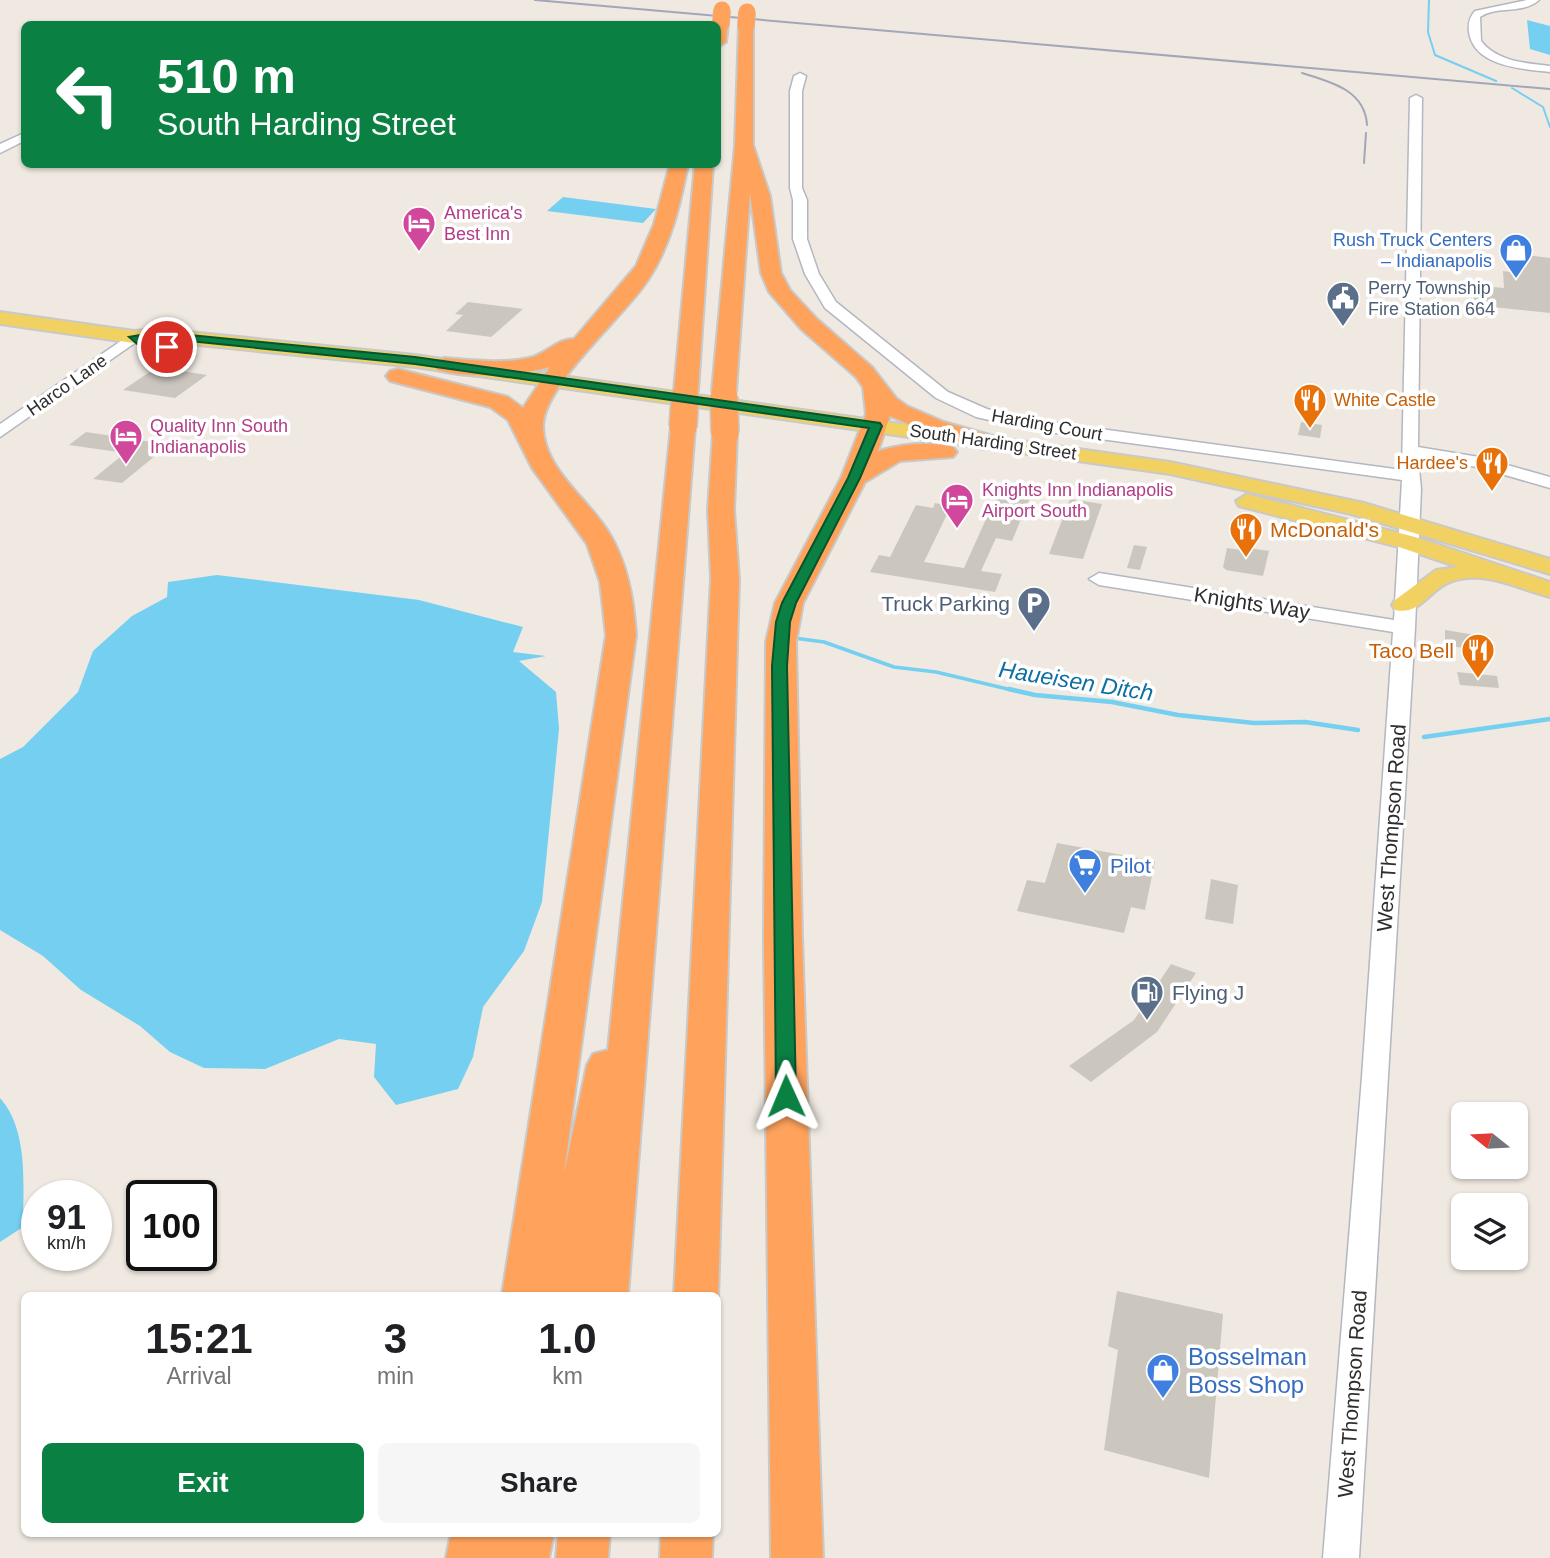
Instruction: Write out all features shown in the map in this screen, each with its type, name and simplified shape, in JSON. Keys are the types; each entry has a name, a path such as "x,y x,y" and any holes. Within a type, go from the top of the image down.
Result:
{"highway":[{"path":"696,1292 725,579 721,510 724,391 744,145 747,12"},
{"path":"744,145 760,195 771,273 780,292 875,386 887,403 913,419 984,441"},
{"path":"533,440 531,418 547,389 636,282 651,257 661,235 678,168"},
{"path":"605,1292 641,887 658,735 704,168"},
{"path":"445,365 517,368 551,361 615,306"},
{"path":"398,376 499,402 517,415 533,440 546,469 581,512 602,546 614,578 621,635 524,1292"},
{"path":"797,1558 779,666 783,622 789,603 854,478 872,434 878,414 875,386"},
{"path":"854,478 870,463 889,454 944,452"},
{"path":"567,1292 580,1202 641,887"},
{"path":"472,1558 476,1537"},
{"path":"523,1558 527,1537"},
{"path":"582,1558 584,1537"},
{"path":"686,1558 687,1537"}],"main road":[{"name":"South Harding Street","path":"0,318 134,337 159,335 445,365 547,389"},
{"name":"South Harding Street","path":"134,337 145,344 398,376 547,389 872,434 984,441 1223,477 1407,532 1497,571 1550,590"},
{"name":"South Harding Street","path":"872,434 944,452 1181,487 1407,532 1550,567"},
{"path":"1404,616 1444,575 1497,571"}],"street":[{"path":"1546,6 1533,1 1479,12 1474,18 1474,44 1503,60 1550,69"},
{"name":"Harding Court","path":"800,76 796,91 796,188 800,200 800,239 812,274 830,306 942,395 982,413 1034,425 1410,476"},
{"name":"West Thompson Road","path":"1340,1558 1412,489 1409,451 1416,98"},
{"path":"0,149 21,138"},
{"name":"Harco Lane","path":"0,432 134,337"},
{"path":"1409,451 1485,463 1550,483"},
{"name":"Knights Way","path":"1099,579 1404,616"}],"water":[{"path":"1527,20 1550,26 1550,55 1530,49"},
{"path":"563,197 656,209 643,223 547,211"},
{"path":"217,575 419,600 523,627 513,652 546,656 519,661 556,692 559,729 542,902 524,951 483,1007 473,1057 458,1089 396,1105 374,1077 376,1044 339,1039 265,1069 204,1068 170,1052 140,1026 81,990 43,956 0,930 0,759 23,747 78,692 93,651 132,616 167,597 168,582"},
{"path":"0,1098 16,1126 23,1180 21,1228 0,1242"}],"building":[{"name":"Rush Truck Centers – Indianapolis","path":"1518,254 1550,258 1550,313 1474,305 1473,285 1504,288 1503,271 1510,272 1509,266 1520,267"},
{"path":"468,302 523,309 491,337 446,331 463,315 455,314"},
{"path":"157,367 207,375 175,398 123,390"},
{"name":"White Castle","path":"1301,422 1322,425 1320,438 1298,435"},
{"name":"Quality Inn South Indianapolis","path":"86,432 152,442 149,445 166,447 122,483 93,479 125,453 69,445"},
{"path":"1000,488 1032,493 1012,541 996,538 981,571 1002,574 995,592 870,572 879,555 890,557 916,505 933,508 935,503 951,506 924,562 964,568"},
{"path":"1070,499 1102,504 1083,559 1049,554"},
{"path":"1134,545 1147,547 1140,570 1127,568"},
{"name":"McDonald's","path":"1242,547 1269,551 1263,576 1226,570 1223,567 1227,548 1241,550"},
{"path":"1445,630 1476,635 1476,650 1445,645"},
{"name":"Taco Bell","path":"1457,672 1497,676 1499,688 1460,685"},
{"name":"Pilot","path":"1057,843 1155,861 1145,910 1131,907 1124,933 1017,911 1027,880 1045,883"},
{"name":"Flying J","path":"1211,879 1238,885 1233,924 1205,919"},
{"name":"Flying J","path":"1171,964 1196,973 1157,1032 1091,1082 1069,1066 1134,1020"},
{"name":"Bosselman Boss Shop","path":"1117,1291 1223,1314 1209,1478 1104,1450 1118,1350 1108,1346"}],"waterway":[{"name":"Haueisen Ditch","path":"1429,0 1428,32 1435,55 1496,81"},
{"name":"Haueisen Ditch","path":"1512,88 1543,107 1550,127"},
{"name":"Haueisen Ditch","path":"794,638 824,642 894,667 936,672 1016,691"},
{"name":"Haueisen Ditch","path":"1009,689 1035,695 1112,702 1178,715 1254,723 1305,722 1358,730"},
{"name":"Haueisen Ditch","path":"1424,737 1550,719"}],"railway":[{"path":"535,0 1550,89"},
{"path":"1302,73 1345,89 1360,103 1367,125"},
{"path":"1364,163 1366,133"}],"place":[{"name":"America's Best Inn","path":"419,253"},
{"name":"Rush Truck Centers – Indianapolis","path":"1516,280"},
{"name":"Perry Township Fire Station 664","path":"1343,328"},
{"name":"White Castle","path":"1310,430"},
{"name":"Quality Inn South Indianapolis","path":"126,466"},
{"name":"Hardee's","path":"1492,493"},
{"name":"Knights Inn Indianapolis Airport South","path":"957,530"},
{"name":"McDonald's","path":"1246,559"},
{"name":"Truck Parking","path":"1034,633"},
{"name":"Taco Bell","path":"1478,680"},
{"name":"Pilot","path":"1085,895"},
{"name":"Flying J","path":"1147,1022"},
{"name":"Bosselman Boss Shop","path":"1163,1400"}],"route":[{"path":"167,347 145,344 134,337 159,335 246,346 376,356 876,426 854,478 789,603 783,622 779,666 783,779 786,1096"}]}
